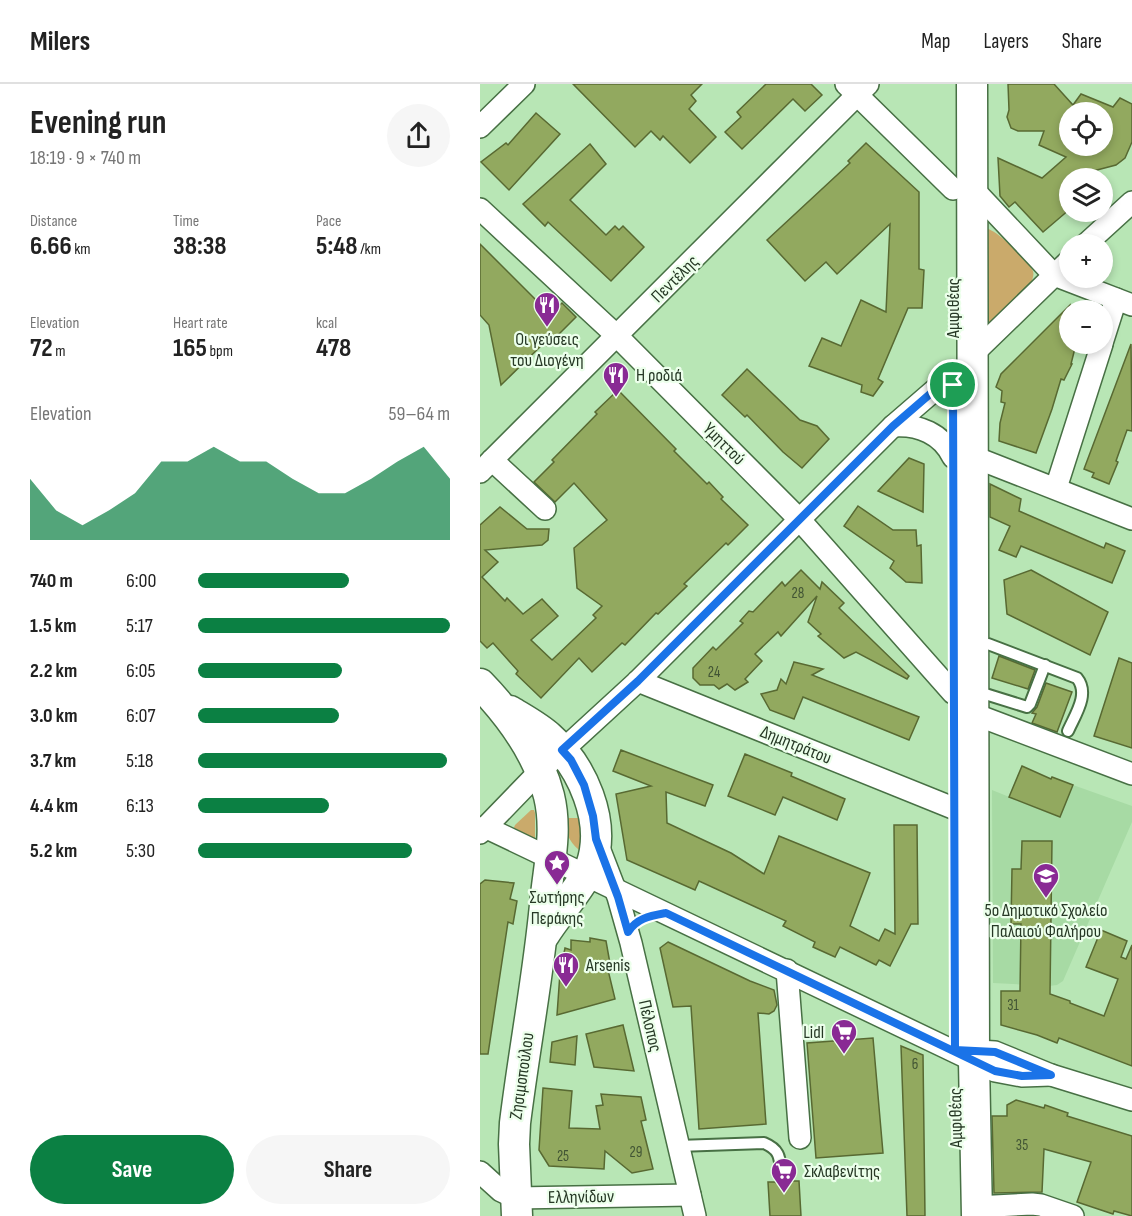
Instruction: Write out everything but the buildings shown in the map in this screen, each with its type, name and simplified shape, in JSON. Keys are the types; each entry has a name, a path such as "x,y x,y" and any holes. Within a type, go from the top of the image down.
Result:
{"main road":[{"name":"Αμφιθέας","path":"953,84 974,353 964,457 975,697 968,1054 970,1213"},
{"name":"Αμφιθέας","path":"968,1054 953,808 983,646 964,457 953,385 963,189 975,93"},
{"name":"Ζησιμοπούλου","path":"480,684 501,706 548,736 551,760 549,795 554,822 542,937 515,1123 516,1207"},
{"name":"Ζησιμοπούλου","path":"542,937 586,875 594,853 596,839 593,816 584,785 571,760 551,760"}],"street":[{"path":"480,127 524,84"},
{"path":"857,88 1054,275 1124,302 1113,322"},
{"name":"Πεντέλης","path":"486,466 617,336 857,88"},
{"path":"1097,234 1132,202"},
{"name":"Υμηττού","path":"480,208 617,336 975,697"},
{"path":"974,353 1059,270"},
{"path":"1056,488 1099,354"},
{"path":"953,385 937,388 893,426 638,681 551,760 483,830 551,858 968,1054 995,1071 1011,1074 1051,1075 1132,1100"},
{"path":"893,426 910,426 931,433 964,457 1056,488 1132,519"},
{"path":"486,466 545,508"},
{"name":"Δημητράτου","path":"638,681 953,808"},
{"path":"975,697 1132,774"},
{"name":"Πέλοπος","path":"596,839 615,888 628,932 695,1216"},
{"path":"628,932 633,924 647,916 666,913"},
{"path":"787,970 800,1138"},
{"path":"480,1172 516,1207"},
{"name":"Ελληνίδων","path":"516,1207 690,1195"},
{"path":"970,1213 1032,1204 1073,1216"}],"lane":[{"path":"983,646 1045,665 1077,678 1082,684 1083,695 1068,731"},
{"path":"975,697 1027,707 1045,665"},
{"path":"678,1146 764,1143 774,1147 778,1153 782,1179"}],"shaded area":[{"path":"985,228 1011,246 1033,271 1032,281 997,318 990,322 986,321"},
{"name":"5ο Δημοτικό Σχολείο Παλαιού Φαλήρου","path":"1073,785 1132,806 1132,822 1063,981 1049,986 993,983 992,790 1059,817"},
{"path":"531,810 535,813 535,841 513,830 515,825"},
{"path":"562,818 583,818 581,849 575,847 570,839"}],"place":[{"name":"Οι γεύσεις του Διογένη","path":"547,328"},
{"name":"Η ροδιά","path":"616,398"},
{"name":"Σωτήρης Περάκης","path":"557,886"},
{"name":"5ο Δημοτικό Σχολείο Παλαιού Φαλήρου","path":"1046,899"},
{"name":"Arsenis","path":"566,988"},
{"name":"Lidl","path":"844,1055"},
{"name":"Σκλαβενίτης","path":"784,1194"}],"route":[{"path":"953,385 955,1050 995,1052 1051,1075 1022,1076 995,1071 666,913 647,916 633,924 628,932 618,897 596,839 589,798 571,760 562,750 638,681 893,426 937,388 953,385"}]}
